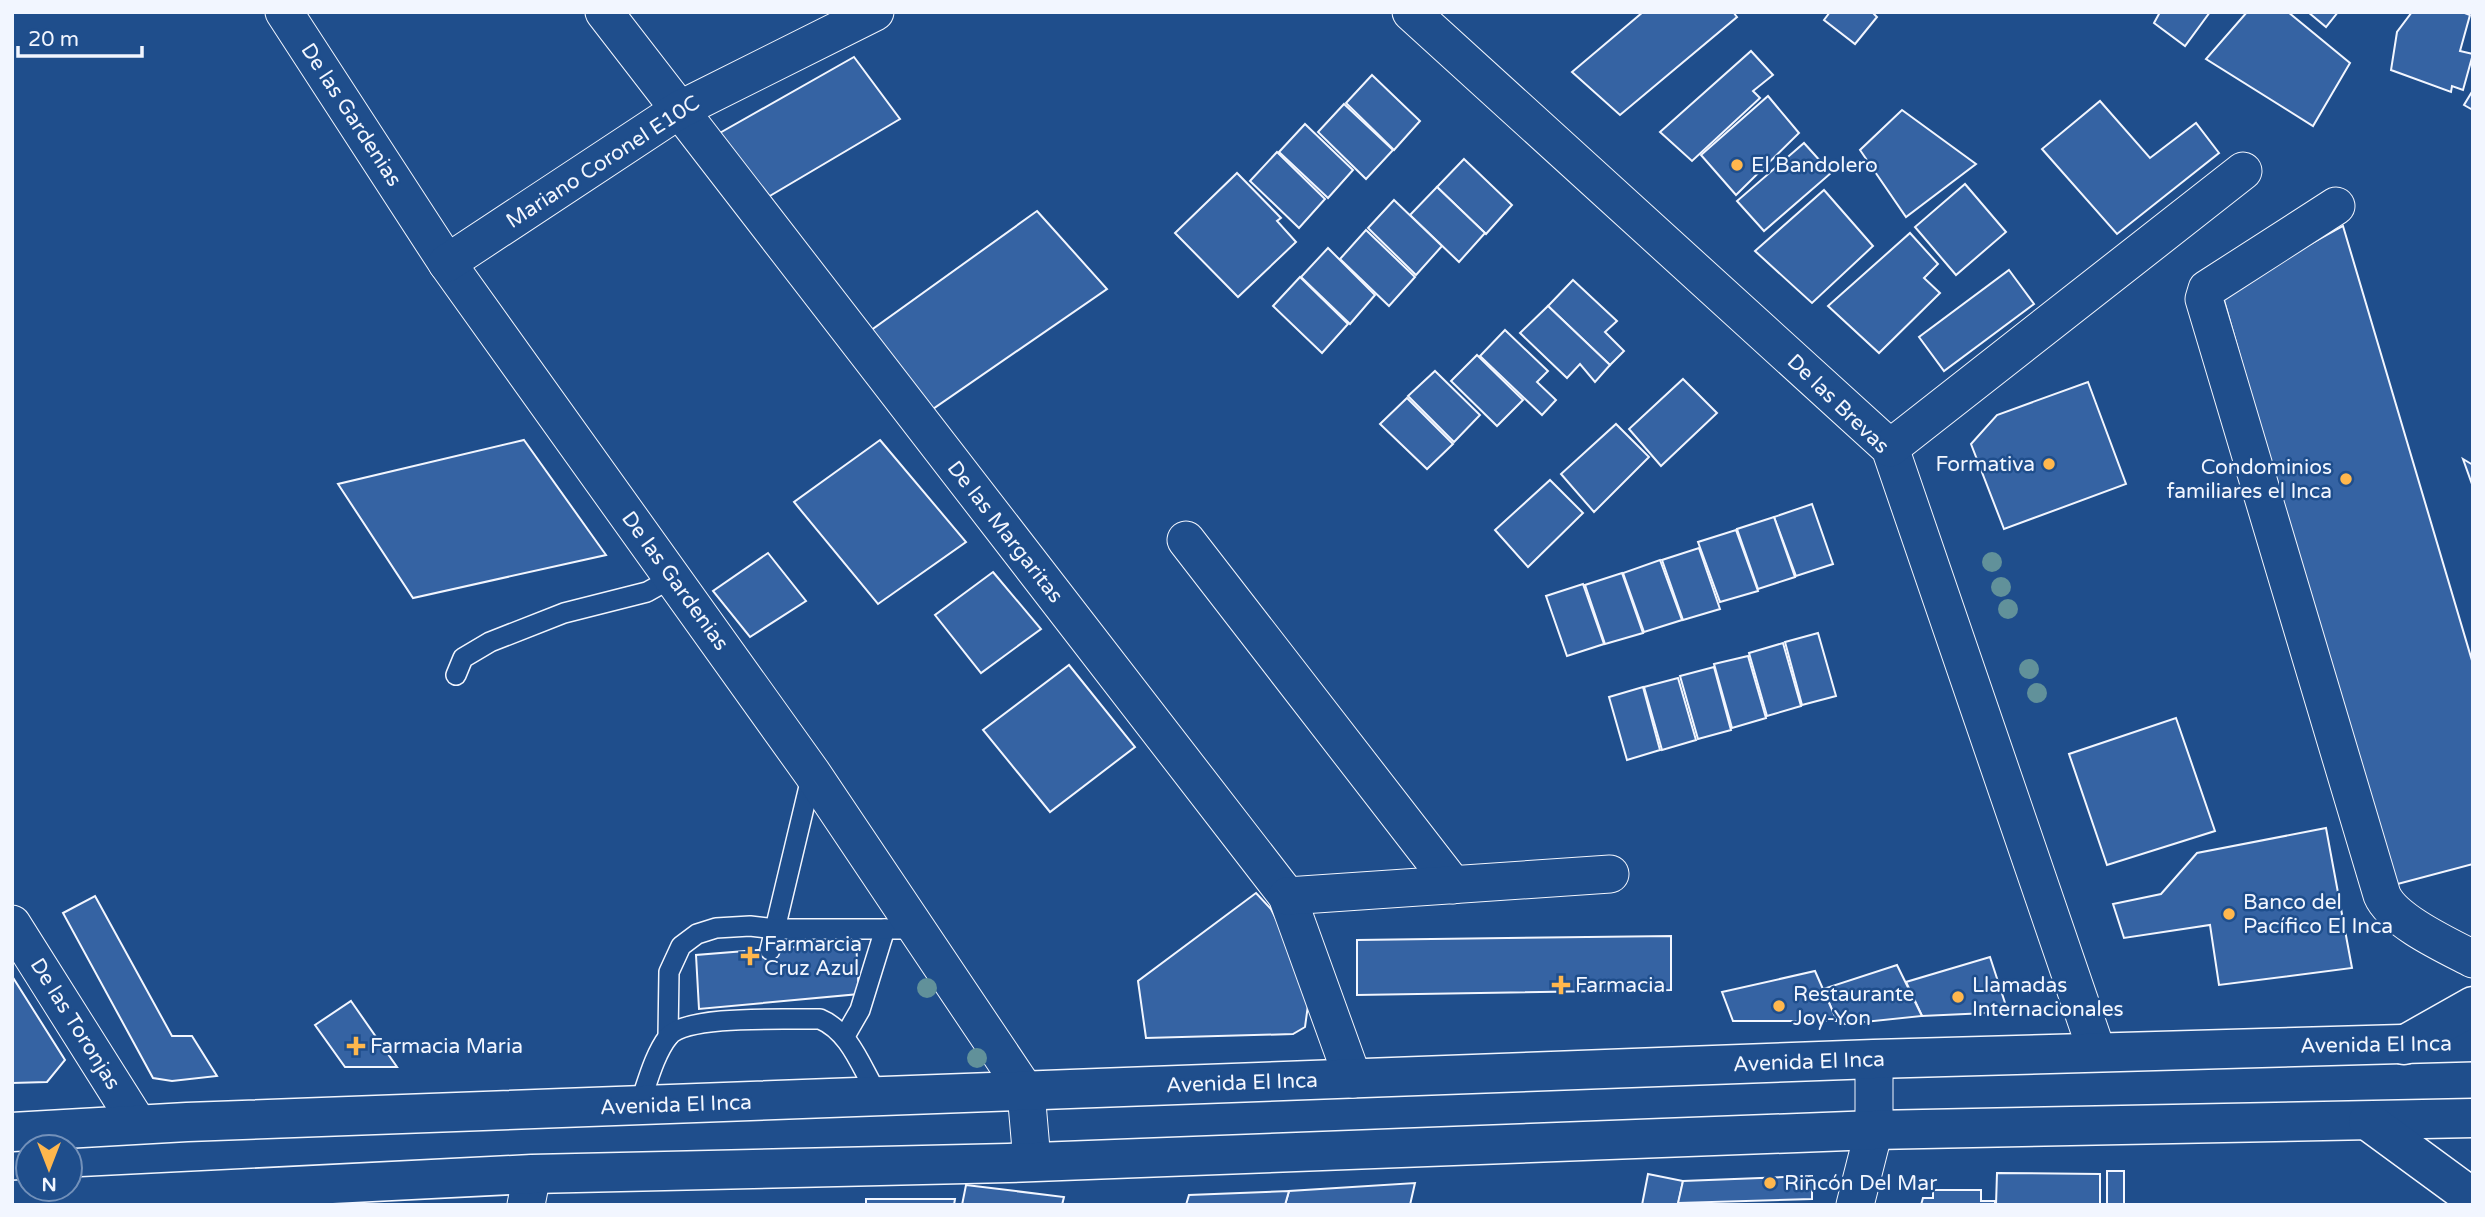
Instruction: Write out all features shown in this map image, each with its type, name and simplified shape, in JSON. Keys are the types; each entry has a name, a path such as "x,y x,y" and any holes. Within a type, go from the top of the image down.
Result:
{"main road":[{"path":"2404,1045 2473,1006"},
{"name":"Avenida El Inca","path":"12,1132 138,1124 1874,1059 2473,1042"},
{"path":"12,1200 529,1190 1032,1161 1874,1130 2473,1118"},
{"path":"2368,1121 2473,1198"}],"street":[{"name":"De las Gardenias","path":"284,12 447,263 812,773 901,929 1026,1092 1032,1161"},
{"name":"De las Margaritas","path":"604,12 1287,896 1353,1079"},
{"name":"Mariano Coronel E10C","path":"447,263 679,110 875,12"},
{"name":"De las Brevas","path":"1411,12 1890,448 2097,1052"},
{"path":"1890,448 2243,171"},
{"path":"2336,206 2207,289 2204,299 2382,895 2399,916 2473,959"},
{"path":"1186,540 1452,885"},
{"path":"1287,896 1610,874"},
{"name":"De las Toronjas","path":"12,923 138,1124"},
{"path":"1855,1205 1874,1130 1874,1059"}],"lane":[{"path":"456,675 463,658 491,642 564,613 647,592 673,578"},
{"path":"770,950 812,773"},
{"path":"639,1106 668,1037 669,972 681,946 697,934 716,928 750,926 775,929 901,929 845,1036"},
{"path":"668,1037 681,1026 756,1013 820,1019 833,1025 845,1036 880,1097"}],"building":[{"path":"1643,12 1733,12 1737,17 1620,115 1572,72"},
{"path":"1830,12 1872,12 1877,17 1855,44 1824,20"},
{"path":"2160,12 2210,12 2185,46 2154,23"},
{"path":"2247,12 2288,12 2350,63 2313,126 2206,59"},
{"path":"2308,12 2338,12 2326,27"},
{"path":"2412,12 2462,12 2470,15 2460,51 2473,54 2463,90 2452,86 2451,92 2391,70 2397,32"},
{"path":"1751,51 1773,75 1753,91 1760,98 1692,161 1660,132"},
{"path":"854,57 900,119 768,197 718,134"},
{"path":"1372,75 1420,121 1394,150 1346,103"},
{"path":"2473,90 2473,110 2464,105"},
{"path":"1768,96 1799,133 1736,195 1701,155"},
{"path":"2100,101 2150,158 2196,123 2219,153 2117,234 2042,149"},
{"path":"1344,104 1393,150 1366,179 1318,132"},
{"path":"1902,110 1976,164 1906,217 1860,150"},
{"path":"1305,124 1353,170 1328,198 1279,152"},
{"path":"1804,143 1831,173 1764,231 1737,201"},
{"path":"1277,152 1325,199 1299,228 1250,181"},
{"path":"1464,159 1512,205 1486,234 1437,187"},
{"path":"1237,173 1281,218 1277,221 1296,242 1238,297 1175,233"},
{"path":"1965,184 2006,232 1956,275 1915,227"},
{"path":"1437,187 1485,233 1459,262 1410,215"},
{"path":"1824,190 1873,246 1812,303 1755,251"},
{"path":"1394,200 1442,246 1416,275 1368,228"},
{"path":"1037,211 1107,289 927,413 870,331"},
{"name":"Condominios familiares el Inca","path":"2343,226 2473,664 2473,864 2390,886 2222,293"},
{"path":"1366,230 1415,277 1389,306 1340,259"},
{"path":"1910,233 1938,264 1924,278 1940,293 1879,353 1828,306"},
{"path":"1328,248 1375,295 1350,324 1301,277"},
{"path":"2009,270 2034,304 1944,371 1919,337"},
{"path":"1300,277 1348,324 1322,353 1273,306"},
{"path":"1573,280 1617,321 1605,332 1624,351 1610,365 1548,306"},
{"path":"1548,306 1610,365 1595,382 1580,364 1567,378 1520,333"},
{"path":"1505,330 1548,371 1537,382 1556,400 1542,415 1480,356"},
{"path":"1477,355 1523,400 1497,426 1451,381"},
{"path":"1435,371 1480,415 1454,442 1408,396"},
{"path":"1683,379 1717,413 1661,466 1629,429"},
{"name":"Formativa","path":"2088,382 2126,484 2004,529 1971,444 1997,415"},
{"path":"1407,398 1453,444 1427,469 1380,424"},
{"path":"1616,424 1649,457 1594,512 1561,474"},
{"path":"524,440 606,555 413,598 338,484"},
{"path":"880,440 966,542 878,604 794,502"},
{"path":"2463,459 2473,465 2473,487"},
{"path":"1550,480 1583,513 1528,567 1495,530"},
{"path":"1812,504 1833,564 1796,576 1774,517"},
{"path":"1774,517 1795,577 1758,589 1737,529"},
{"path":"1736,530 1758,591 1720,602 1698,542"},
{"path":"1699,548 1720,609 1683,620 1662,560"},
{"path":"768,553 806,601 750,637 713,591"},
{"path":"1660,560 1682,620 1644,632 1623,573"},
{"path":"993,572 1041,629 981,673 935,615"},
{"path":"1622,573 1643,633 1605,644 1585,585"},
{"path":"1583,584 1604,644 1567,656 1546,596"},
{"path":"1818,633 1836,696 1802,705 1785,642"},
{"path":"1783,643 1801,706 1767,716 1749,653"},
{"path":"1748,656 1766,718 1732,728 1714,664"},
{"path":"1069,665 1135,747 1050,812 983,730"},
{"path":"1714,667 1731,730 1698,739 1680,676"},
{"path":"1678,678 1696,740 1662,750 1644,687"},
{"path":"1643,687 1660,750 1627,760 1609,697"},
{"path":"2176,718 2215,831 2107,865 2069,754"},
{"name":"Banco del Pacífico El Inca","path":"2326,828 2352,968 2219,985 2210,925 2124,938 2113,904 2161,894 2197,853"},
{"path":"1256,893 1271,909 1295,956 1308,1005 1305,1027 1293,1034 1146,1038 1138,981"},
{"path":"95,896 172,1036 192,1036 217,1076 172,1081 153,1078 63,913"},
{"path":"1671,936 1671,990 1357,995 1357,940"},
{"path":"856,942 859,994 699,1009 696,955"},
{"name":"Llamadas Internacionales","path":"1990,957 2008,1012 1922,1016 1906,982"},
{"path":"1897,965 1922,1016 1845,1024 1837,1021 1823,989"},
{"name":"Restaurante Joy-Yon","path":"1815,971 1837,1021 1733,1021 1722,992"},
{"path":"12,976 65,1060 47,1082 12,1083"},
{"name":"Farmacia Maria","path":"351,1001 397,1067 345,1067 315,1025"},
{"path":"2107,1171 2124,1171 2124,1205 2107,1205"},
{"path":"1997,1173 2100,1174 2100,1205 1996,1205"},
{"path":"1648,1174 1683,1181 1678,1205 1642,1205"},
{"path":"1812,1176 1812,1199 1678,1203 1683,1181"},
{"path":"1415,1183 1410,1205 1285,1205 1289,1191"},
{"path":"966,1185 1064,1197 1062,1205 962,1205"},
{"path":"1933,1190 1981,1190 1981,1201 1995,1201 1995,1205 1921,1205 1923,1198 1933,1198"},
{"path":"1289,1191 1285,1205 1186,1205 1189,1195"},
{"path":"866,1199 955,1199 954,1205 866,1205"}],"place":[{"name":"El Bandolero","path":"1737,165"},
{"name":"Formativa","path":"2049,464"},
{"name":"Condominios familiares el Inca","path":"2346,479"},
{"name":"Banco del Pacífico El Inca","path":"2229,914"},
{"name":"Farmarcia Cruz Azul","path":"750,956"},
{"name":"Farmacia","path":"1561,985"},
{"name":"Llamadas Internacionales","path":"1958,997"},
{"name":"Restaurante Joy-Yon","path":"1779,1006"},
{"name":"Farmacia Maria","path":"356,1046"},
{"name":"Rincón Del Mar","path":"1770,1183"}]}
